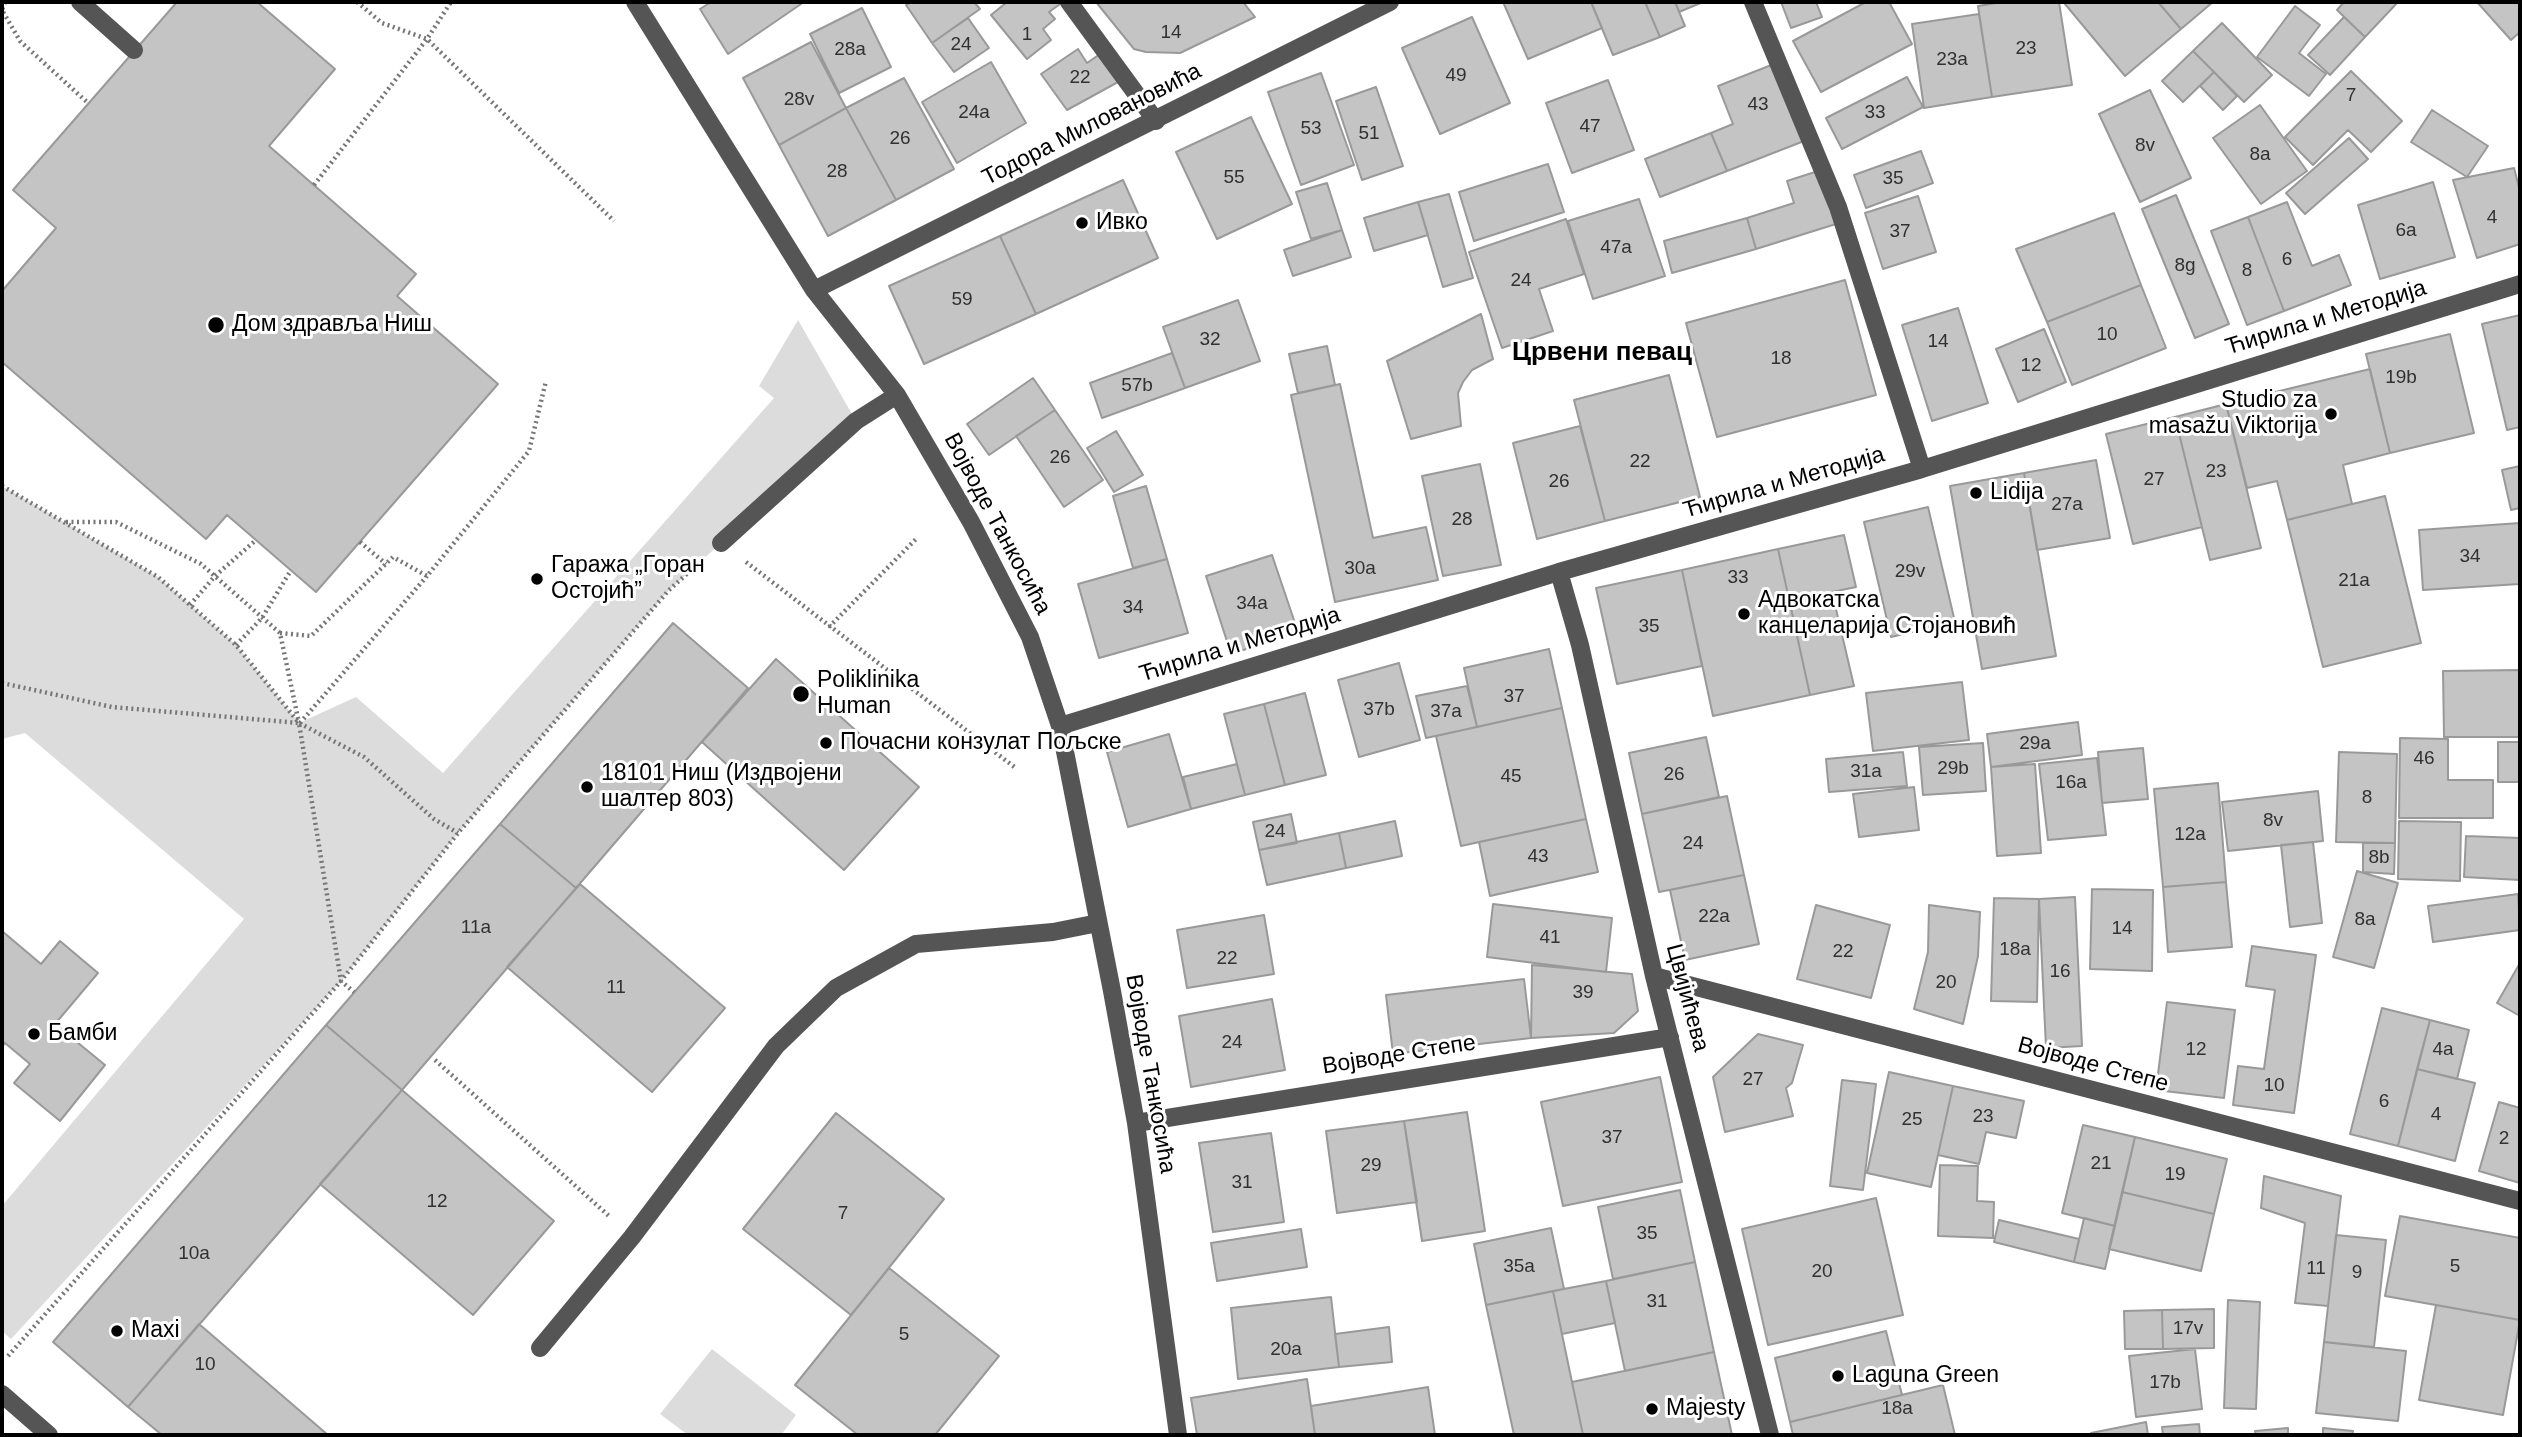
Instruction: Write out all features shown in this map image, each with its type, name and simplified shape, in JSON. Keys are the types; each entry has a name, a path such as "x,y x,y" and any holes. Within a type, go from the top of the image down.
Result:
{"street":[{"path":"80,2 134,50"},
{"name":"Војводе Танкосића","path":"635,2 814,290 897,395 1002,578 1030,637 1060,726 1136,1123 1178,1435"},
{"path":"1069,2 1156,121"},
{"name":"Тодора Миловановића","path":"814,290 1390,2"},
{"path":"1753,2 1838,207 1922,469"},
{"name":"Ћирила и Методија","path":"1060,726 1559,572 1922,469 2520,284"},
{"path":"721,543 856,421 897,395"},
{"name":"Цвијићева","path":"1559,572 1580,645 1654,976 1770,1435"},
{"path":"540,1348 632,1237 776,1046 836,988 916,944 1053,932 1098,923"},
{"name":"Војводе Степе","path":"1654,976 2520,1201"},
{"name":"Војводе Степе","path":"1136,1123 1670,1037"},
{"path":"2,1394 49,1435"}],"path":[{"path":"5,2 2,10 20,41 88,103"},
{"path":"357,2 383,23 427,39 614,221"},
{"path":"314,184 427,39 451,2"},
{"path":"299,723 427,576 529,451 546,381"},
{"path":"2,486 158,577 236,645 299,723"},
{"path":"64,522 116,522 201,564 280,633 311,636 393,557 427,576"},
{"path":"829,626 916,538"},
{"path":"190,605 215,576 256,540"},
{"path":"360,542 386,564"},
{"path":"8,1356 341,981 458,833 669,590 721,543 1017,769"},
{"path":"236,645 262,618 291,570"},
{"path":"280,633 299,723 341,981 354,992"},
{"path":"2,683 112,706 299,723 364,757 434,819 458,833"},
{"path":"435,1060 632,1237"}],"shaded area":[{"path":"798,320 856,421 669,590 458,833 341,981 11,1339 2,1331 2,1206 244,919 25,733 2,739 2,486 158,577 236,645 299,723 356,697 443,773 774,398 759,386"},
{"path":"712,1349 796,1415 781,1435 688,1435 660,1414"}],"building":[{"name":"Дом здравља Ниш","path":"177,2 257,2 335,69 269,146 416,274 397,296 498,384 316,592 227,515 206,539 2,362 2,291 56,228 13,190"},
{"path":"711,2 804,2 728,54 700,9"},
{"path":"911,2 974,2 980,9 932,43 906,5"},
{"path":"1007,2 1063,2 1049,12 1055,19 1043,29 1051,40 1027,59 991,15"},
{"path":"1096,2 1243,2 1255,17 1180,53 1146,52 1134,49"},
{"path":"1503,2 1591,2 1602,28 1528,59"},
{"path":"1591,2 1645,2 1660,37 1613,55"},
{"path":"1645,2 1675,2 1685,26 1660,37"},
{"path":"1675,2 1703,2 1679,12"},
{"path":"1781,2 1816,2 1822,17 1791,28"},
{"path":"1866,2 1889,2 1912,44 1821,92 1793,41"},
{"path":"2002,2 2059,2 2072,85 1992,97 1978,6"},
{"path":"2158,2 2181,29 2125,76 2065,4"},
{"path":"2158,2 2213,2 2181,29"},
{"path":"2344,2 2398,2 2365,37 2337,10"},
{"path":"2477,2 2520,2 2520,32 2511,40"},
{"path":"2295,6 2320,25 2299,53 2326,74 2309,96 2257,57"},
{"path":"862,8 891,67 839,93 810,34"},
{"path":"1979,14 1992,97 1924,108 1912,24"},
{"path":"1472,17 1510,103 1440,134 1402,48"},
{"path":"2344,17 2365,37 2330,75 2308,55"},
{"path":"968,18 989,48 954,72 932,43"},
{"path":"2222,23 2272,75 2244,102 2193,51"},
{"path":"811,42 846,108 779,145 743,78"},
{"path":"1078,49 1087,63 1100,54 1118,82 1067,110 1041,74"},
{"path":"2193,51 2214,72 2183,102 2162,81"},
{"path":"991,62 1026,123 957,163 922,102"},
{"path":"1774,64 1804,141 1727,171 1711,133 1733,124 1718,86"},
{"path":"2351,71 2402,121 2371,152 2348,130 2313,165 2285,137"},
{"path":"2214,72 2237,96 2223,110 2200,86"},
{"path":"1321,73 1354,165 1301,185 1268,92"},
{"path":"1907,77 1923,107 1842,149 1826,118"},
{"path":"904,78 954,169 896,200 846,108"},
{"path":"1608,80 1634,150 1572,173 1546,103"},
{"path":"1376,87 1403,166 1362,180 1336,101"},
{"path":"2150,90 2191,178 2140,202 2099,114"},
{"path":"2260,105 2307,171 2261,204 2213,138"},
{"path":"846,108 896,200 828,236 779,145"},
{"path":"2432,110 2488,146 2467,177 2411,142"},
{"path":"1251,117 1292,204 1217,239 1176,152"},
{"path":"1711,133 1727,171 1660,197 1645,159"},
{"path":"2349,138 2368,159 2305,214 2286,193"},
{"path":"1921,151 1933,183 1866,208 1854,175"},
{"path":"1548,164 1564,212 1474,241 1459,192"},
{"path":"2514,168 2520,191 2520,244 2477,258 2453,180"},
{"path":"1818,171 1836,224 1756,249 1747,218 1794,203 1787,181"},
{"path":"1123,180 1158,258 1036,314 1000,236"},
{"path":"2433,182 2455,257 2380,279 2358,205"},
{"path":"1327,183 1342,230 1311,239 1296,192"},
{"path":"1449,194 1473,278 1443,287 1418,202"},
{"path":"2176,195 2229,324 2195,338 2142,209"},
{"path":"1918,196 1936,252 1883,269 1865,213"},
{"path":"1639,199 1665,276 1593,299 1568,221"},
{"path":"1418,202 1428,235 1374,251 1364,218"},
{"path":"2287,202 2312,266 2339,255 2351,285 2284,311 2248,217"},
{"path":"2114,213 2141,285 2047,322 2016,249"},
{"path":"2248,217 2284,311 2247,325 2211,231"},
{"path":"1747,218 1756,249 1672,273 1664,241"},
{"path":"1566,219 1584,274 1539,289 1553,331 1502,348 1469,252"},
{"path":"1342,230 1351,257 1293,276 1284,250"},
{"path":"1000,236 1036,314 924,364 889,286"},
{"path":"1845,280 1876,395 1717,437 1686,323"},
{"path":"2141,285 2166,348 2072,385 2047,322"},
{"path":"1238,300 1260,361 1185,388 1163,327"},
{"path":"1958,308 1988,403 1932,421 1902,325"},
{"path":"1481,314 1493,359 1472,370 1463,382 1458,393 1461,426 1411,439 1387,361"},
{"path":"2520,315 2520,427 2507,430 2482,324"},
{"path":"2044,329 2066,382 2018,402 1996,349"},
{"path":"2450,334 2474,433 2390,453 2366,354"},
{"path":"1327,346 1335,385 1298,393 1289,354"},
{"path":"1172,353 1185,388 1102,418 1090,383"},
{"path":"2370,369 2390,453 2343,465 2352,504 2287,520 2277,481 2247,488 2226,404"},
{"path":"1669,375 1700,497 1605,521 1574,400"},
{"path":"1033,378 1055,410 989,455 967,424"},
{"path":"1340,384 1373,538 1426,527 1438,580 1335,602 1291,395"},
{"path":"2226,404 2261,548 2210,560 2175,417"},
{"path":"1055,410 1103,480 1064,507 1016,436"},
{"path":"2175,417 2202,527 2133,544 2106,434"},
{"path":"1580,426 1605,521 1537,539 1513,443"},
{"path":"1116,431 1143,475 1114,492 1087,448"},
{"path":"2096,460 2110,538 2037,550 2024,473"},
{"path":"1480,464 1501,565 1443,576 1422,476"},
{"path":"2520,466 2520,508 2511,510 2502,470"},
{"path":"2024,473 2056,656 1982,669 1950,486"},
{"path":"1146,486 1167,559 1133,568 1113,496"},
{"path":"2385,496 2421,643 2323,667 2287,520"},
{"path":"1928,507 1955,622 1891,637 1864,522"},
{"path":"2520,523 2520,584 2423,590 2419,530"},
{"path":"1844,535 1856,587 1832,592 1854,686 1810,695 1778,549"},
{"path":"1778,549 1810,695 1713,716 1682,570"},
{"path":"1272,555 1298,632 1231,654 1206,576"},
{"path":"1167,559 1188,633 1099,658 1078,584"},
{"path":"1682,570 1702,666 1617,684 1596,588"},
{"path":"673,623 748,688 576,888 500,824"},
{"path":"1549,649 1562,708 1477,727 1464,668"},
{"path":"776,659 919,787 844,870 702,742"},
{"path":"1399,663 1420,740 1359,757 1338,680"},
{"path":"2520,670 2520,737 2444,737 2443,671"},
{"path":"1962,682 1969,740 1873,751 1866,693"},
{"path":"1467,686 1477,727 1426,738 1416,696"},
{"path":"1305,693 1326,775 1285,785 1264,704"},
{"path":"1264,704 1285,785 1245,795 1224,714"},
{"path":"1562,708 1586,819 1461,846 1436,736"},
{"path":"2078,722 2082,755 1991,767 1987,734"},
{"path":"1169,734 1191,809 1128,827 1107,752"},
{"path":"1706,737 1719,797 1642,814 1629,753"},
{"path":"2400,738 2448,739 2448,780 2493,780 2493,818 2399,818"},
{"path":"2498,742 2520,742 2520,782 2498,782"},
{"path":"1983,743 1986,791 1923,795 1919,747"},
{"path":"2143,748 2148,799 2102,803 2098,752"},
{"path":"1903,752 1907,786 1829,792 1826,759"},
{"path":"2339,752 2397,754 2395,843 2336,842"},
{"path":"2097,758 2106,835 2048,840 2039,764"},
{"path":"1237,764 1245,795 1191,809 1183,777"},
{"path":"2035,764 2041,853 1997,856 1991,767"},
{"path":"2218,783 2226,882 2163,887 2154,789"},
{"path":"1914,787 1919,830 1859,837 1853,794"},
{"path":"2318,791 2323,841 2228,851 2222,802"},
{"path":"1727,796 1744,875 1659,892 1642,814"},
{"path":"1291,814 1297,843 1259,850 1253,822"},
{"path":"1586,819 1598,872 1490,896 1479,842"},
{"path":"1395,821 1402,856 1346,868 1339,833"},
{"path":"2399,821 2461,822 2460,881 2398,879"},
{"path":"500,824 576,888 402,1090 326,1025"},
{"path":"1339,833 1346,868 1267,885 1259,850"},
{"path":"2466,836 2520,838 2520,880 2464,877"},
{"path":"2313,842 2322,923 2290,927 2281,845"},
{"path":"2363,843 2395,843 2394,874 2363,872"},
{"path":"2357,871 2398,883 2374,968 2333,957"},
{"path":"1744,875 1759,944 1685,960 1670,890"},
{"path":"2226,882 2232,947 2168,952 2163,887"},
{"path":"580,884 725,1008 652,1092 507,967"},
{"path":"2092,889 2153,890 2152,971 2090,969"},
{"path":"2518,894 2520,930 2433,942 2428,906"},
{"path":"2075,897 2082,1046 2046,1048 2039,899"},
{"path":"1994,898 2039,899 2037,1002 1991,1001"},
{"path":"1493,904 1612,918 1606,972 1487,957"},
{"path":"1816,905 1890,925 1871,998 1797,979"},
{"path":"1929,905 1980,912 1978,956 1963,1024 1914,1009 1928,952"},
{"path":"1264,915 1274,974 1187,988 1177,930"},
{"name":"Бамби","path":"2,931 41,964 60,941 98,973 55,1024 105,1065 60,1121 14,1083 30,1064 5,1043 2,1047"},
{"path":"2252,946 2316,955 2294,1113 2233,1105 2238,1066 2264,1069 2275,990 2246,986"},
{"path":"2520,963 2520,1016 2497,1003"},
{"path":"1532,965 1632,974 1638,1011 1614,1033 1531,1038"},
{"path":"1524,979 1531,1038 1393,1054 1386,995"},
{"path":"1272,999 1285,1070 1191,1087 1179,1016"},
{"path":"2167,1002 2235,1010 2224,1098 2156,1090"},
{"path":"2382,1008 2430,1020 2398,1146 2350,1134"},
{"path":"2430,1020 2469,1030 2457,1079 2417,1069"},
{"path":"326,1025 402,1090 128,1407 53,1342"},
{"path":"1758,1034 1803,1045 1792,1083 1786,1088 1793,1116 1725,1132 1713,1077"},
{"path":"2417,1069 2475,1083 2455,1161 2398,1146"},
{"path":"1889,1072 1953,1086 1931,1187 1867,1173"},
{"path":"1660,1077 1682,1182 1563,1206 1541,1102"},
{"path":"1842,1080 1876,1084 1863,1190 1830,1186"},
{"path":"1953,1086 2024,1101 2016,1138 1986,1132 1979,1164 1938,1155"},
{"path":"402,1090 554,1221 473,1315 320,1184"},
{"path":"2499,1102 2520,1108 2520,1183 2479,1171"},
{"path":"1467,1112 1485,1231 1422,1241 1404,1121"},
{"path":"836,1113 944,1199 851,1315 743,1229"},
{"path":"1404,1121 1417,1202 1337,1213 1326,1131"},
{"path":"2083,1125 2135,1137 2115,1226 2062,1213"},
{"path":"1271,1133 1284,1222 1213,1232 1199,1143"},
{"path":"2135,1137 2227,1159 2214,1214 2122,1192"},
{"path":"1940,1165 1978,1166 1977,1201 1994,1202 1993,1238 1938,1236"},
{"path":"2264,1176 2341,1196 2328,1306 2295,1303 2305,1223 2261,1208"},
{"path":"1680,1190 1695,1262 1613,1279 1598,1207"},
{"path":"2122,1192 2214,1214 2201,1271 2109,1249"},
{"path":"1876,1198 1903,1315 1768,1345 1742,1229"},
{"path":"2400,1216 2520,1238 2520,1320 2385,1296"},
{"path":"2084,1218 2115,1226 2105,1269 2074,1262"},
{"path":"1999,1220 2079,1239 2074,1262 1994,1242"},
{"path":"1551,1228 1564,1289 1486,1305 1474,1244"},
{"path":"1301,1229 1307,1267 1217,1281 1211,1243"},
{"path":"2336,1235 2386,1240 2374,1347 2324,1342"},
{"path":"1695,1262 1714,1352 1625,1371 1606,1281"},
{"path":"889,1268 999,1356 935,1435 858,1435 795,1385"},
{"path":"1606,1281 1615,1323 1562,1334 1553,1291"},
{"path":"1553,1291 1583,1435 1514,1435 1486,1305"},
{"path":"1331,1297 1339,1367 1238,1379 1231,1308"},
{"path":"2228,1300 2260,1302 2256,1409 2224,1408"},
{"path":"2436,1305 2520,1320 2503,1415 2419,1400"},
{"path":"2214,1309 2214,1348 2163,1349 2162,1310"},
{"path":"2162,1310 2163,1349 2125,1349 2124,1311"},
{"path":"199,1324 328,1435 162,1435 128,1407"},
{"path":"1389,1327 1392,1362 1339,1367 1335,1334"},
{"name":"Laguna Green","path":"1886,1331 1902,1395 1790,1422 1775,1358"},
{"path":"2324,1342 2406,1351 2398,1421 2316,1413"},
{"path":"2195,1349 2202,1409 2136,1417 2129,1356"},
{"name":"Majesty","path":"1714,1352 1732,1435 1583,1435 1572,1382"},
{"path":"1307,1379 1315,1435 1197,1435 1191,1398"},
{"path":"1943,1385 1955,1435 1793,1435 1790,1422"},
{"path":"1428,1387 1435,1435 1315,1435 1311,1406"},
{"path":"2146,1422 2148,1435 2091,1433"},
{"path":"2199,1424 2200,1435 2163,1435 2162,1427"},
{"path":"2288,1428 2288,1435 2256,1435 2255,1431"},
{"path":"2323,1428 2353,1431 2352,1435 2323,1435"}],"place":[{"name":"Ивко","path":"1082,223"},
{"name":"Дом здравља Ниш","path":"216,325"},
{"name":"Studio za masažu Viktorija","path":"2331,414"},
{"name":"Lidija","path":"1976,493"},
{"name":"Гаража „Горан Остојић”","path":"537,579"},
{"name":"Адвокатска канцеларија Стојановић","path":"1744,614"},
{"name":"Poliklinika Human","path":"801,694"},
{"name":"Почасни конзулат Пољске","path":"826,743"},
{"name":"18101 Ниш (Издвојени шалтер 803)","path":"587,787"},
{"name":"Бамби","path":"34,1034"},
{"name":"Maxi","path":"117,1331"},
{"name":"Laguna Green","path":"1838,1376"},
{"name":"Majesty","path":"1652,1409"}],"district":[{"name":"Црвени певац","path":"1602,353"}]}
